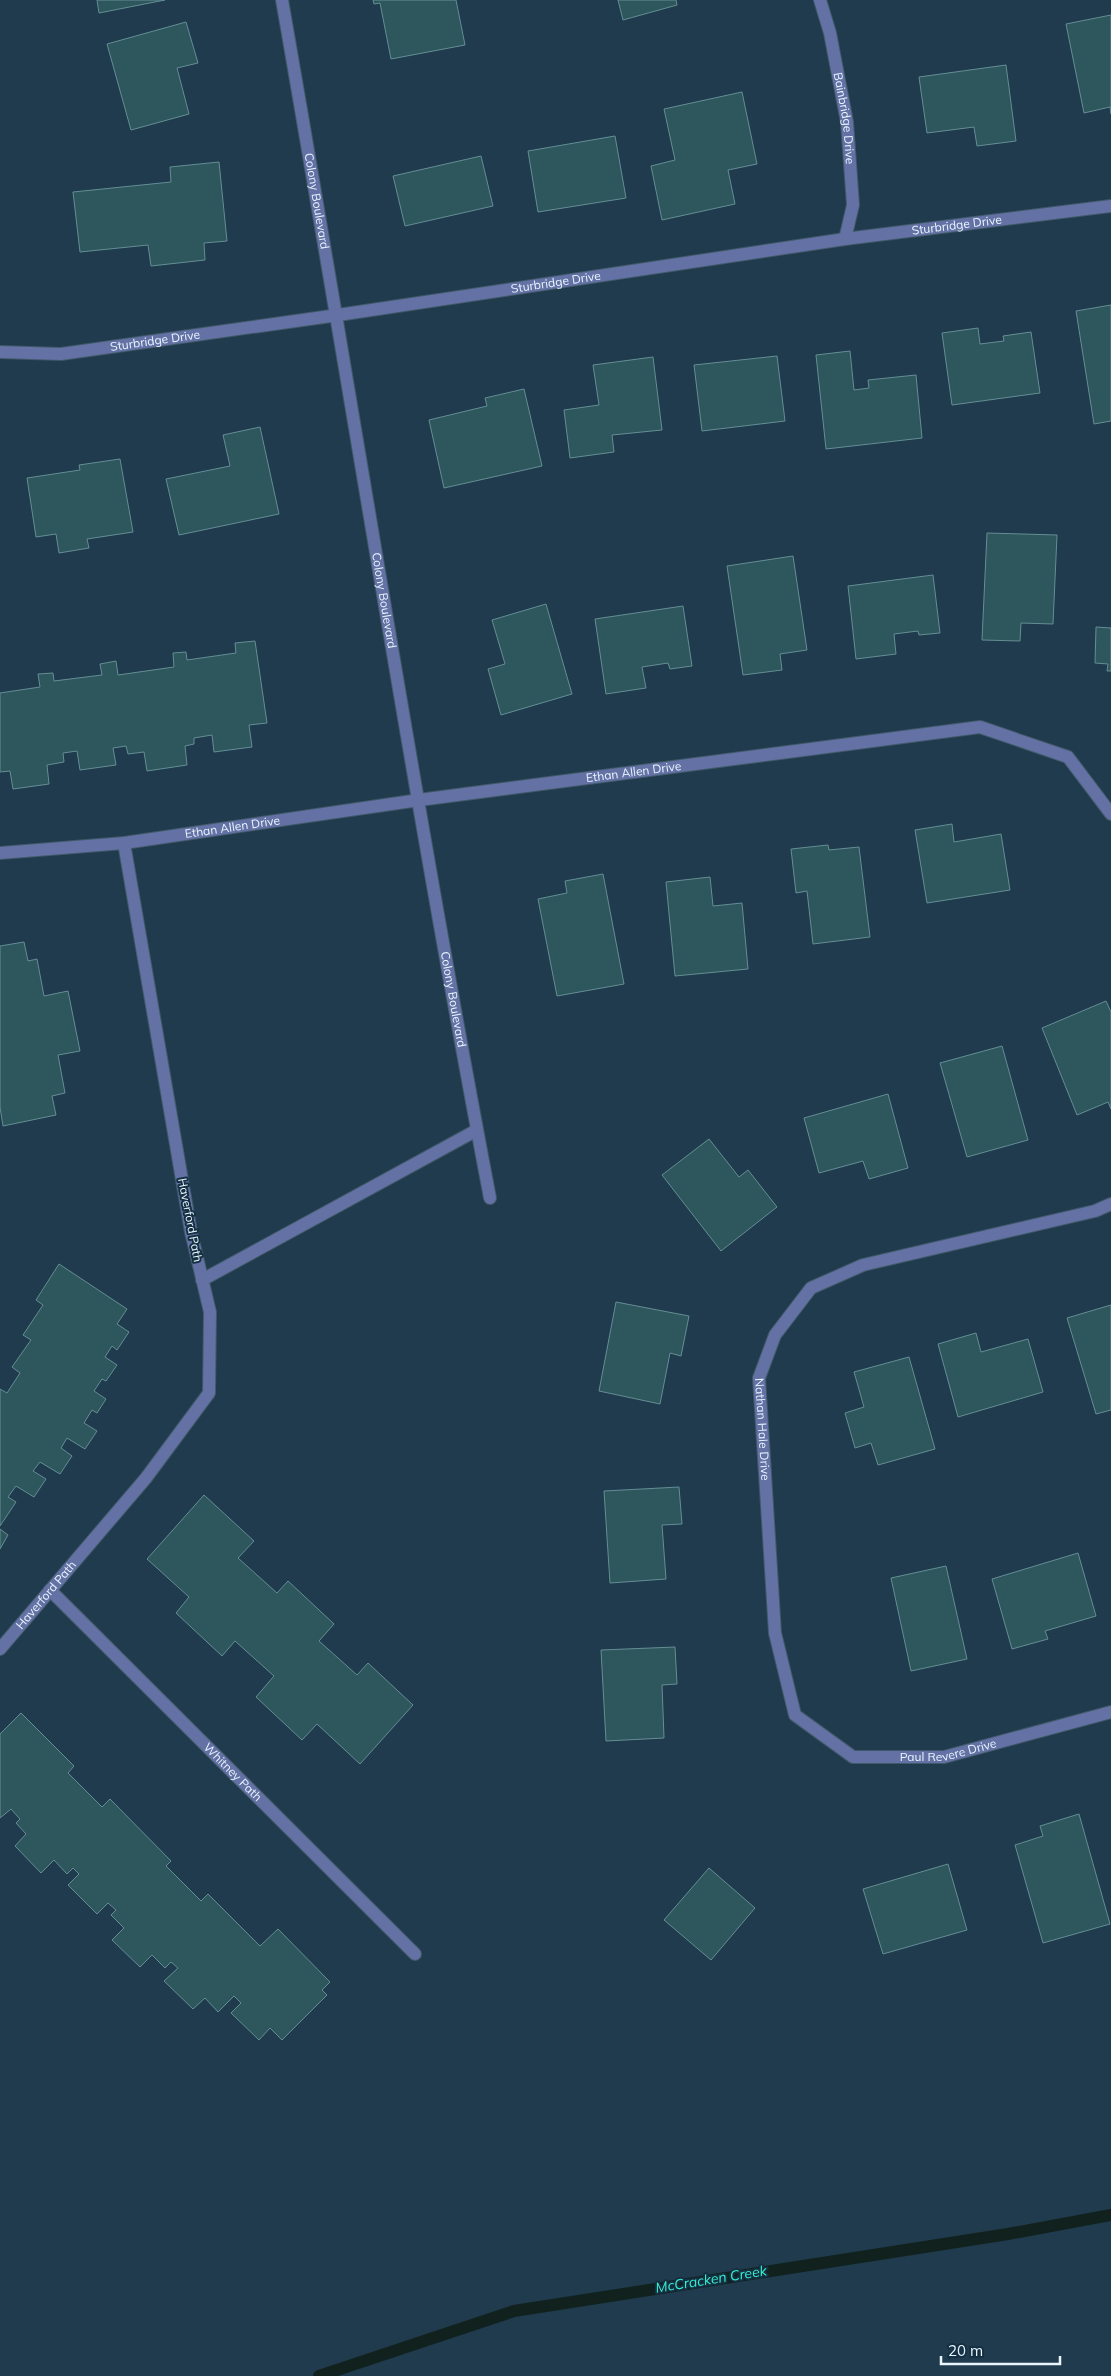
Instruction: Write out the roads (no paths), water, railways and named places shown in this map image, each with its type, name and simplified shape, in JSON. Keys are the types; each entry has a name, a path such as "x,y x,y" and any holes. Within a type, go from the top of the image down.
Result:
{"street":[{"name":"Colony Boulevard","path":"282,0 338,315 437,913 490,1198"},
{"name":"Bainbridge Drive","path":"820,0 830,33 847,122 853,205 845,239"},
{"name":"Sturbridge Drive","path":"0,352 61,354 338,315 845,239 1111,206"},
{"name":"Ethan Allen Drive","path":"124,843 419,800 980,727 1068,756 1111,814"},
{"path":"0,853 124,843"},
{"name":"Haverford Path","path":"0,1649 146,1478 209,1393 210,1312 191,1232 124,843"},
{"path":"202,1280 477,1130"},
{"name":"Nathan Hale Drive","path":"794,1715 775,1633 759,1388 759,1378 775,1335 811,1288 863,1265 1095,1210 1111,1204"},
{"name":"Whitney Path","path":"50,1590 415,1954"},
{"name":"Paul Revere Drive","path":"794,1715 853,1757 935,1757 1111,1712"}],"waterway":[{"name":"McCracken Creek","path":"319,2376 514,2311 1008,2234 1111,2215"}]}
